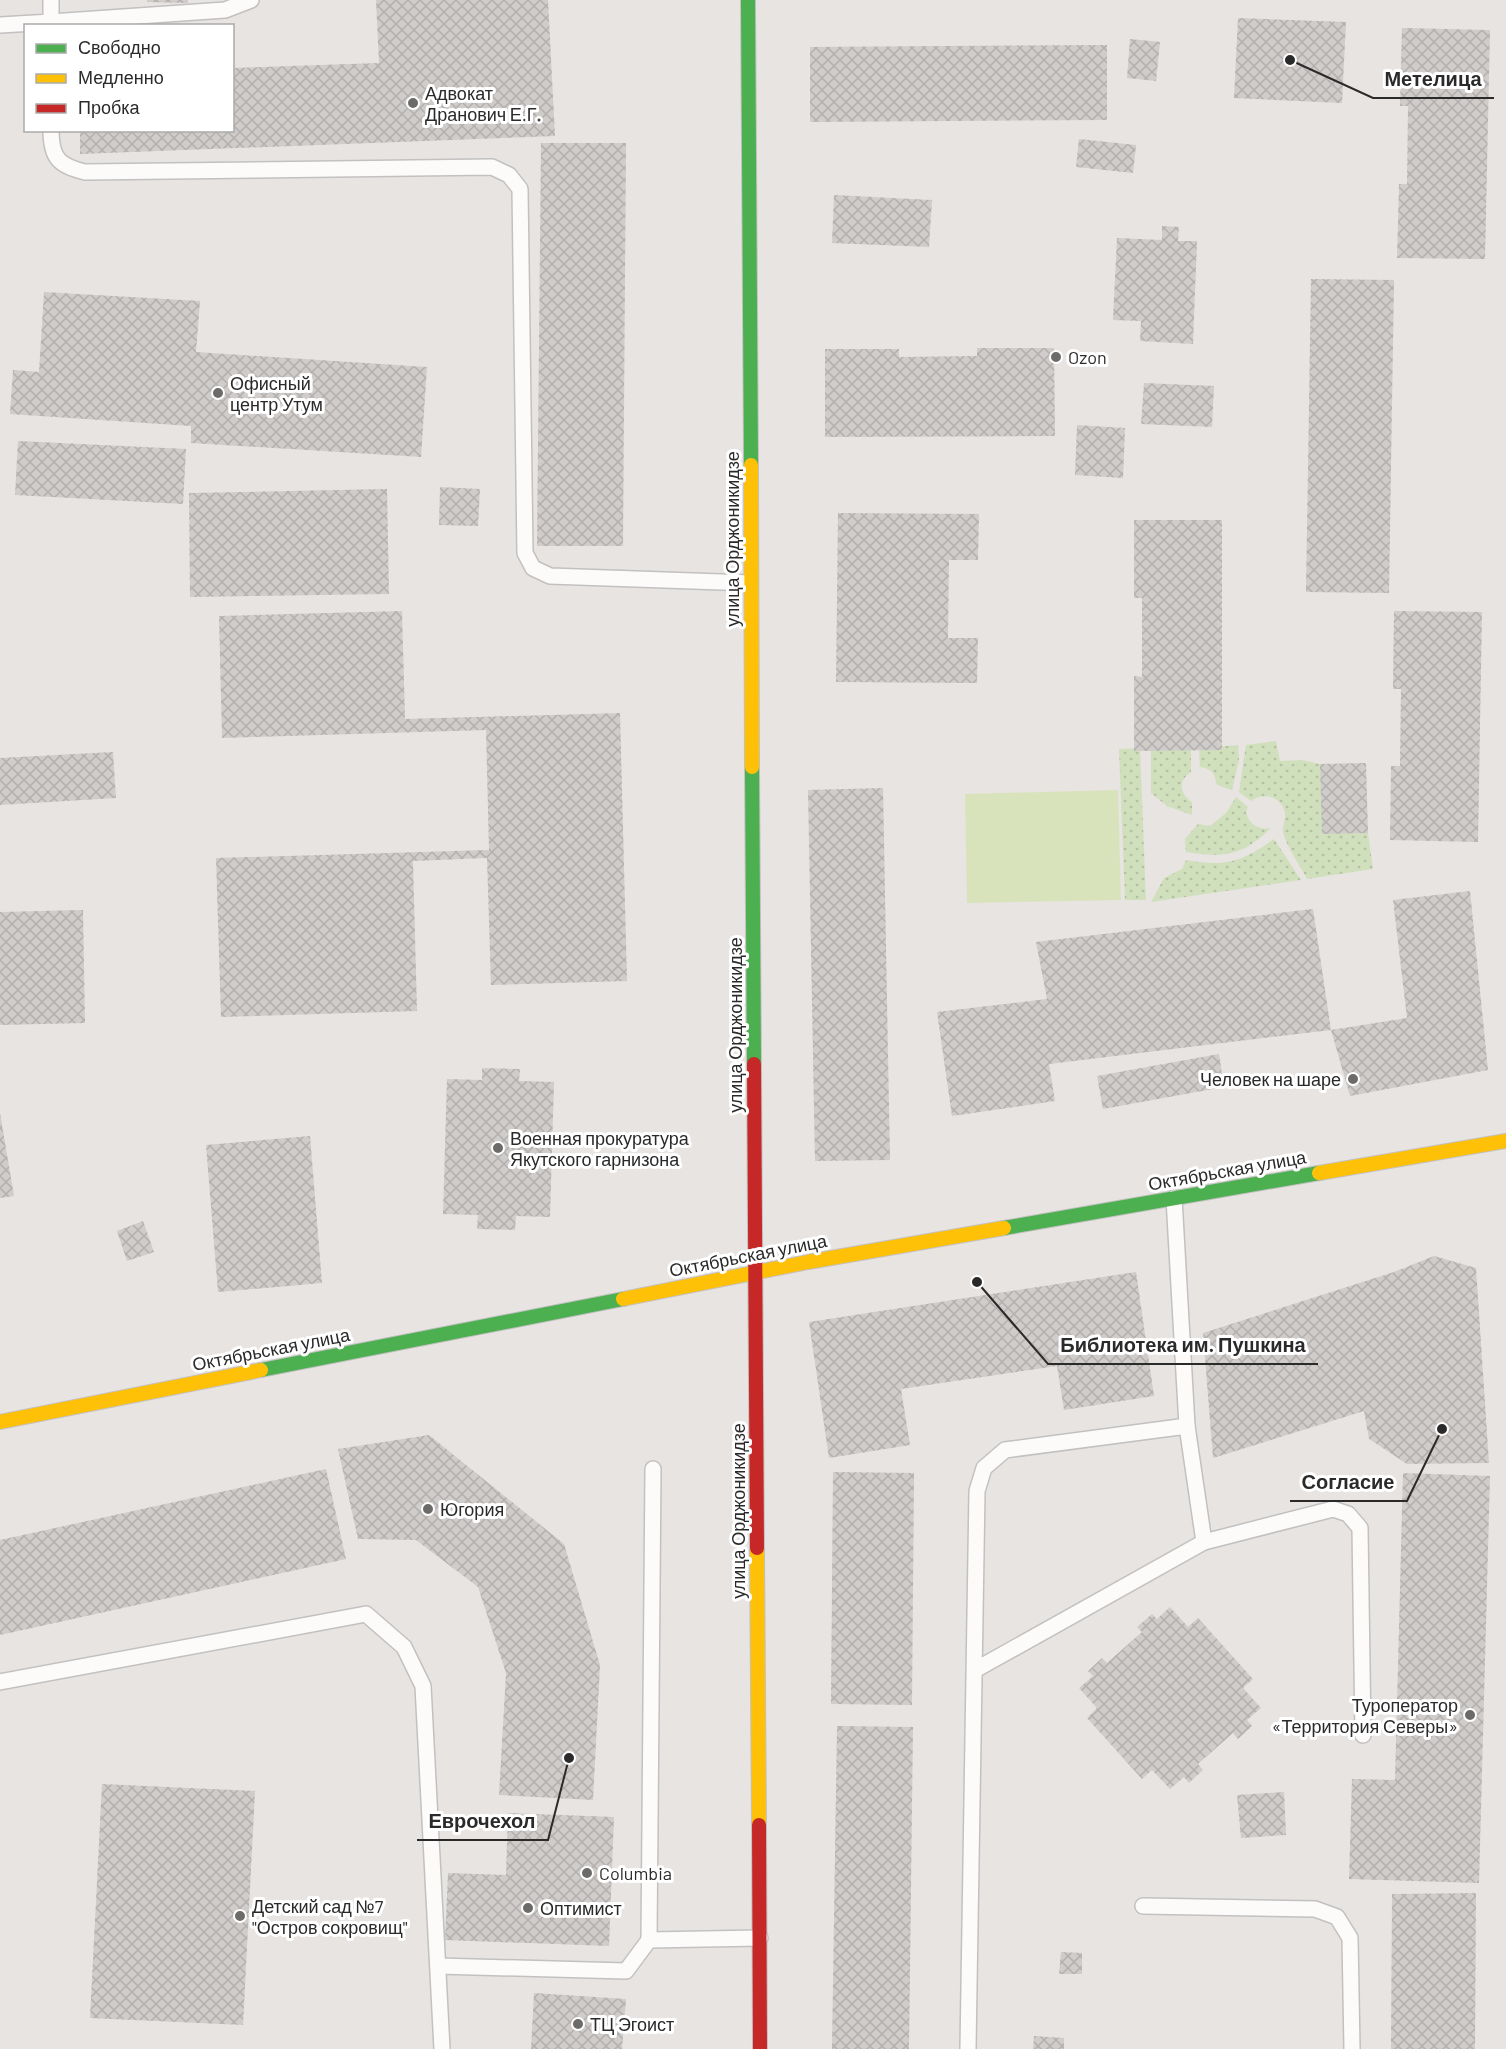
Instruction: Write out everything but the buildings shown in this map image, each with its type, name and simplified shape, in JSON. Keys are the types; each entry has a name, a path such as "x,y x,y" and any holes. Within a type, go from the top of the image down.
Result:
{"street":[{"name":"улица Орджоникидзе","path":"748,0 760,2049"},
{"name":"Октябрьская улица","path":"0,1422 663,1289 1506,1141"}],"lane":[{"path":"51,0 51,24 225,10 251,0"},
{"path":"0,25 24,25"},
{"path":"51,132 51,149 65,167 86,172 492,167 509,175 520,189 525,553 533,568 550,576 750,583"},
{"path":"1174,1198 1187,1426 1204,1542"},
{"path":"968,2049 977,1491 984,1468 1005,1450 1187,1426"},
{"path":"438,1966 626,1971 649,1940 653,1469"},
{"path":"975,1670 1204,1542 1333,1509 1348,1514 1360,1528 1363,1735"},
{"path":"0,1682 366,1614 404,1647 423,1686 442,2049"},
{"path":"1143,1906 1315,1909 1337,1917 1350,1938 1352,2049"},
{"path":"649,1940 760,1938"}],"green space":[{"path":"1276,741 1280,761 1302,760 1320,764 1368,833 1373,869 1307,879 1285,838 1283,830 1285,813 1280,803 1266,796 1251,801 1239,792 1246,745"},
{"path":"1238,745 1239,760 1232,790 1217,785 1212,772 1200,767 1199,748"},
{"path":"1191,746 1191,772 1184,779 1182,787 1185,795 1192,802 1192,815 1167,806 1151,793 1151,750"},
{"path":"1140,748 1146,900 1125,900 1119,749"},
{"path":"1118,790 1121,900 967,903 965,794"},
{"path":"1236,797 1248,807 1247,817 1252,823 1262,828 1271,828 1251,844 1232,853 1212,855 1186,852 1185,839 1198,824 1210,826 1226,813"},
{"path":"1274,839 1301,880 1151,902 1164,878 1182,869 1186,860 1212,863 1233,861 1252,853"}],"traffic: fast":[{"path":"748,0 751,465"},
{"path":"752,767 754,1064"},
{"path":"1004,1228 1319,1173"},
{"path":"261,1370 623,1299"}],"traffic: slow":[{"path":"751,465 752,767"},
{"path":"1319,1173 1506,1141"},
{"path":"623,1299 808,1262 1004,1228"},
{"path":"0,1422 261,1370"},
{"path":"757,1548 759,1825"}],"traffic: jam":[{"path":"754,1064 757,1548"},
{"path":"759,1825 760,2049"}],"place":[{"name":"Метелица","path":"1290,60"},
{"name":"Адвокат Дранович Е.Г.","path":"413,103"},
{"name":"Ozon","path":"1056,357"},
{"name":"Офисный центр Утум","path":"218,393"},
{"name":"Человек на шаре","path":"1353,1079"},
{"name":"Военная прокуратура Якутского гарнизона","path":"498,1148"},
{"name":"Библиотека им. Пушкина","path":"977,1282"},
{"name":"Согласие","path":"1442,1429"},
{"name":"Югория","path":"428,1509"},
{"name":"Туроператор «Территория Северы»","path":"1470,1715"},
{"name":"Еврочехол","path":"569,1758"},
{"name":"Columbia","path":"587,1873"},
{"name":"Оптимист","path":"528,1908"},
{"name":"Детский сад №7 \"Остров сокровищ\"","path":"240,1916"},
{"name":"ТЦ Эгоист","path":"578,2024"}]}
